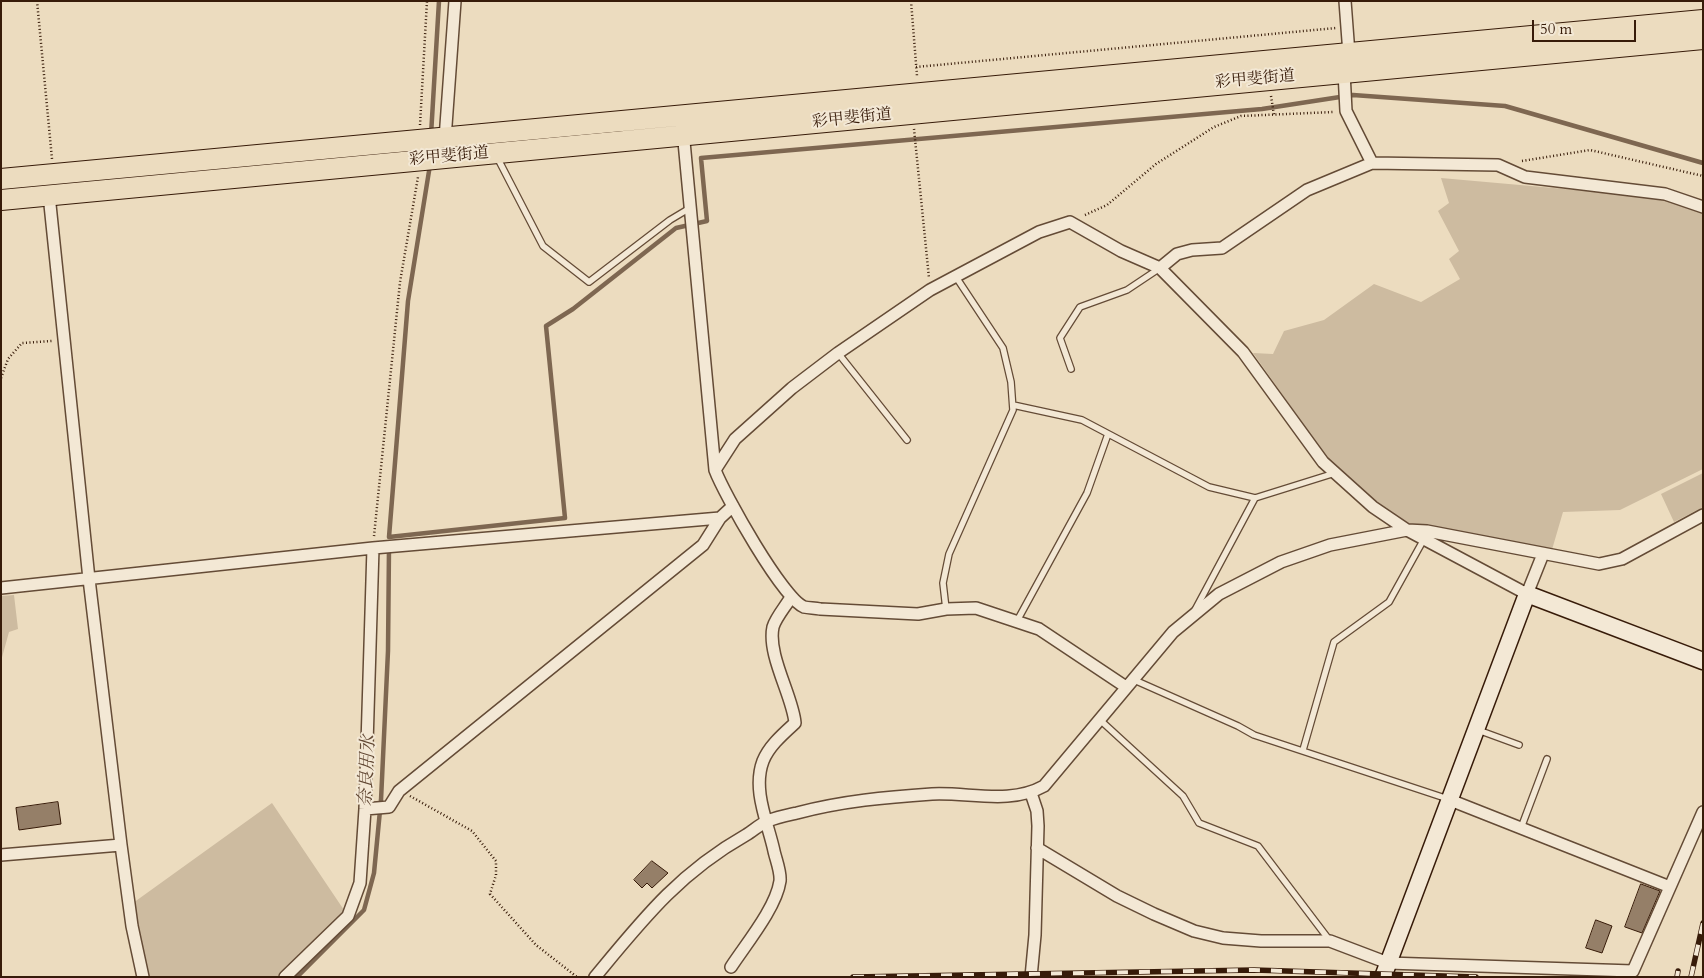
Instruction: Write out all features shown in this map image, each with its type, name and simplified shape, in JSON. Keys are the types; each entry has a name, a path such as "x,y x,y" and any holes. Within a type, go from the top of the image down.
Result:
{"highway":[{"name":"彩甲斐街道","path":"1,179 429,148 683,126 1346,63 1703,20"},
{"name":"彩甲斐街道","path":"1,200 429,148 495,153 918,93 1703,39"}],"street":[{"path":"429,148 455,1"},
{"path":"1346,1 1346,112 1372,163"},
{"path":"683,126 716,470 721,487 750,537 791,597 804,607 820,609 918,614 946,609 976,608 1039,629 1129,683"},
{"path":"1160,268 1177,254 1192,250 1222,248 1308,190 1372,163 1498,165 1525,178 1665,194 1703,206"},
{"path":"49,195 89,579 121,845 132,926 143,977"},
{"path":"716,470 735,439 792,388 838,353 930,290 1040,232 1070,222 1121,251 1160,268 1243,352 1323,462 1373,508 1407,530 1527,594 1703,661"},
{"path":"370,809 388,807 399,791 703,545 720,518 733,506"},
{"path":"595,977 645,916 681,880 721,849 768,821 819,807 878,798 952,793 1013,797 1031,794 1044,786 1173,632 1193,614 1232,586 1281,562 1330,545 1407,530 1427,531 1600,564 1611,563 1622,559 1703,515"},
{"path":"1,588 373,548 720,518"},
{"path":"285,977 348,916 360,883 370,809 373,548"},
{"path":"1385,970 1543,554"},
{"path":"731,967 774,900 780,880 768,821 761,805 760,779 763,761 774,743 795,723 794,713 785,693 776,655 773,628 791,597"},
{"path":"1031,794 1037,812 1035,935 1031,977"},
{"path":"1450,800 1670,887"},
{"path":"1037,848 1117,896 1194,931 1223,938 1261,941 1330,941 1385,970 1632,974 1703,812"},
{"path":"1,855 121,845"}],"lane":[{"path":"495,153 543,246 589,282 670,220 691,212"},
{"path":"1071,369 1060,338 1080,307 1127,290 1160,268"},
{"path":"946,609 943,583 949,554 1013,410 1011,382 1003,348 956,277"},
{"path":"838,353 907,440"},
{"path":"1013,405 1082,420 1209,487 1255,498 1336,473"},
{"path":"1017,621 1087,493 1108,434"},
{"path":"1193,614 1255,498"},
{"path":"1303,750 1334,642 1389,602 1424,539"},
{"path":"1129,683 1254,735 1450,800"},
{"path":"1099,719 1183,796 1199,823 1258,846 1330,941"},
{"path":"1476,730 1519,745"},
{"path":"1521,828 1547,758"}],"path":[{"path":"37,1 53,174"},
{"path":"373,548 400,282 418,176 429,148 427,1"},
{"path":"911,1 918,93"},
{"path":"916,67 1347,27"},
{"path":"1263,35 1264,41"},
{"path":"1271,93 1274,115"},
{"path":"1070,222 1107,205 1156,164 1214,127 1241,116 1346,112"},
{"path":"914,130 930,290"},
{"path":"1498,165 1590,150 1703,176"},
{"path":"1,378 8,359 22,343 64,340"},
{"path":"399,791 472,831 496,861 496,875 490,894 536,945 577,977"}],"shaded area":[{"path":"1441,178 1655,197 1703,212 1703,469 1620,510 1563,512 1551,553 1409,529 1372,500 1326,456 1253,353 1273,354 1284,331 1324,320 1374,284 1421,302 1460,279 1449,259 1459,251 1438,211 1449,203"},
{"path":"1703,473 1703,507 1674,522 1661,494"},
{"path":"14,595 18,629 9,632 1,661 1,596"},
{"path":"272,803 348,916 285,977 147,977 133,903"}],"building":[{"path":"58,802 61,824 19,830 16,808"},
{"path":"652,861 668,873 652,888 647,883 642,888 634,880"},
{"path":"1641,884 1660,891 1642,933 1625,927"},
{"path":"1596,920 1612,926 1602,953 1586,948"}],"waterway":[{"path":"431,135 439,1"},
{"path":"389,537 565,518 546,326 573,309 676,228 707,221 701,158 1262,109 1353,95 1505,106 1703,163"},
{"path":"389,537 408,301 430,165"},
{"name":"奈良用水","path":"297,977 364,910 374,873 381,800 388,651 389,547"}],"railway":[{"path":"1691,977 1703,923"},
{"path":"853,977 1254,970 1476,977"},
{"path":"1677,977 1678,971"}]}
